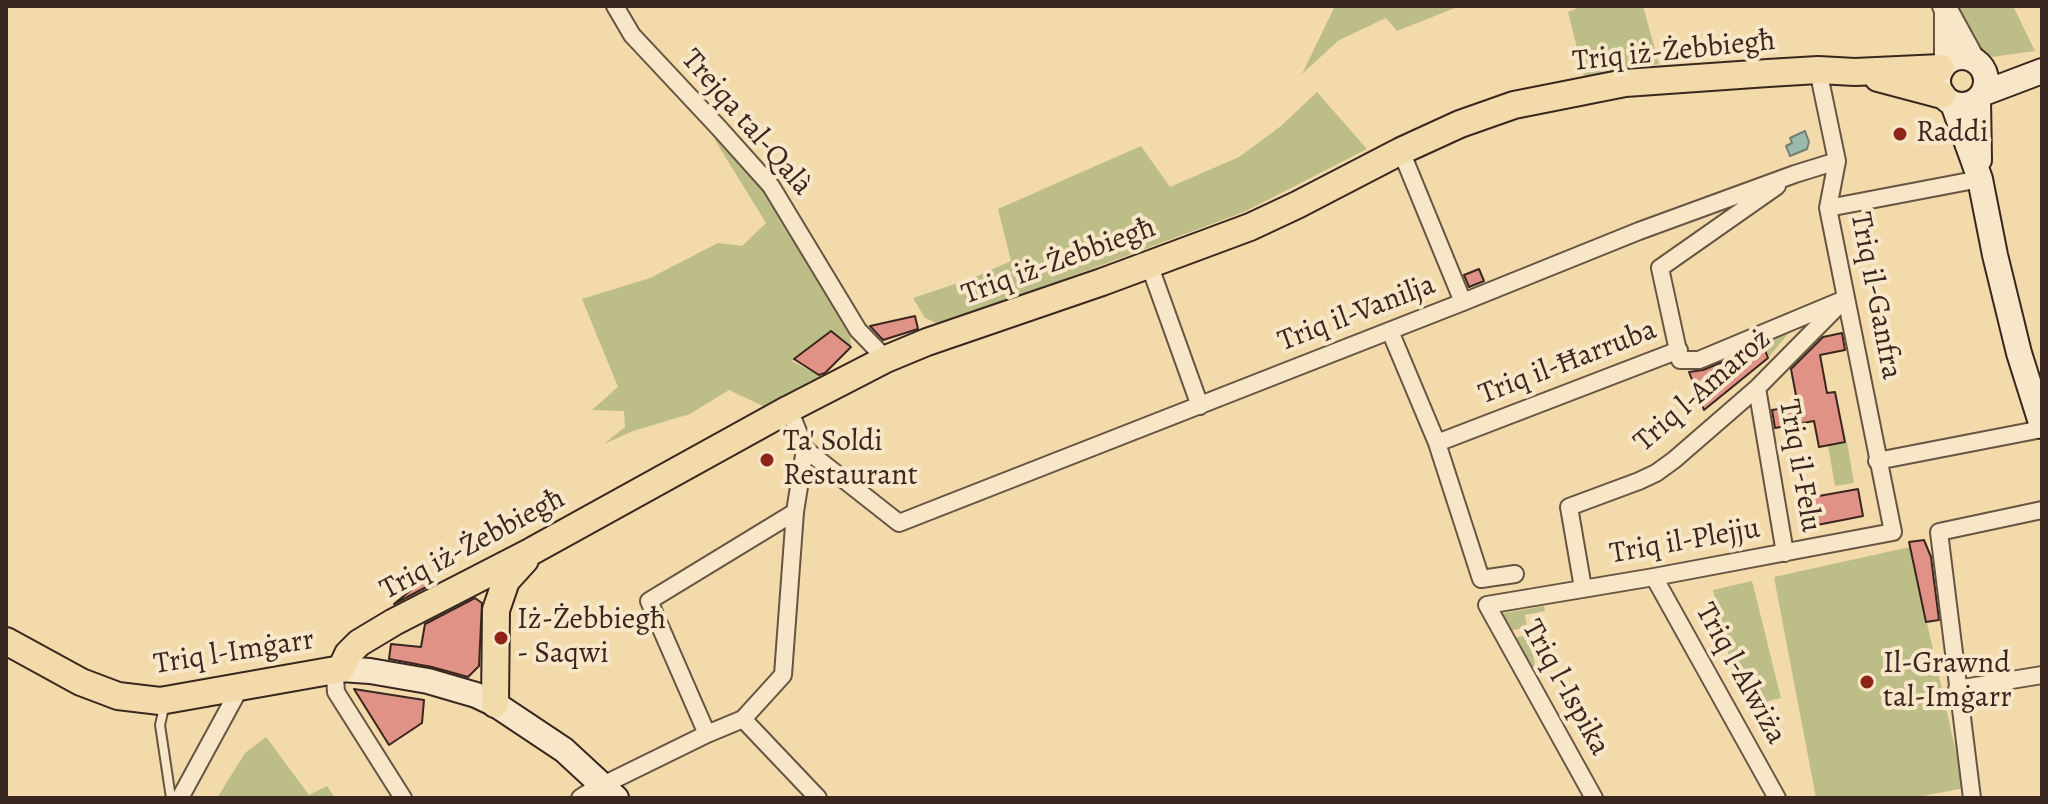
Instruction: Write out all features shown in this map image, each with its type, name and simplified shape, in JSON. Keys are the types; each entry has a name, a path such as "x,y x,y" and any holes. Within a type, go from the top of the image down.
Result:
{"main road":[{"path":"2042,65 1977,62 1959,56 1943,65 1937,82 1980,179 2019,353 2042,427"},
{"path":"1977,62 1986,74 1986,87 1981,96 1980,179"},
{"name":"Triq iż-Żebbiegħ","path":"338,673 348,654 359,643 886,359 1250,227 1460,124 1514,105 1611,86 1714,76 1818,70 1855,72 1943,65"},
{"path":"1947,100 1966,105 2042,71"},
{"name":"Triq iż-Żebbiegħ","path":"1855,72 1947,100"},
{"path":"495,704 496,610 506,581 532,551"},
{"path":"463,586 487,592 496,610"},
{"name":"Triq l-Imġarr","path":"6,641 81,682 118,696 160,701 338,673"},
{"name":"Triq l-Imġarr","path":"6,657 75,694 115,709 163,712 338,673"},
{"path":"338,673 428,681 476,695 495,704 564,750 598,794"},
{"path":"338,673 453,697 489,714 598,794"}],"street":[{"name":"Trejqa tal-Qalà","path":"615,6 632,35 771,186 858,330 886,359"},
{"path":"1945,8 1977,62"},
{"path":"1943,65 1945,8"},
{"name":"Triq il-Ganfra","path":"1818,70 1837,161 1828,208 1893,532"},
{"path":"1401,151 1463,302"},
{"name":"Triq il-Vanilja","path":"805,449 899,523 1639,231 1837,161"},
{"path":"1679,350 1660,268 1795,174"},
{"path":"1828,208 1980,179"},
{"path":"1149,264 1200,406"},
{"name":"Triq il-Ħarruba","path":"1437,443 1679,350 1680,360 1699,360 1845,299"},
{"name":"Triq l-Amaroż","path":"1583,588 1569,507 1656,473 1757,388 1845,299"},
{"path":"1390,331 1437,443 1481,579 1515,574"},
{"name":"Triq il-Felu","path":"1757,388 1785,553"},
{"path":"598,794 707,734 743,719 783,675 795,512 805,449 789,409"},
{"path":"1877,461 2042,427"},
{"path":"1972,798 1939,532 2042,510"},
{"path":"707,734 649,601 795,512"},
{"name":"Triq il-Plejju","path":"1487,605 1893,532"},
{"name":"Triq l-Alwiża","path":"1654,577 1777,798"},
{"name":"Triq l-Ispika","path":"1487,605 1594,798"},
{"path":"338,673 336,692 403,798"},
{"path":"1957,689 2042,675"},
{"path":"180,798 235,697"},
{"path":"743,719 818,798"}],"lane":[{"path":"163,712 160,725 171,798"}],"green space":[{"path":"1460,6 1397,31 1386,18 1339,40 1302,74 1334,8"},
{"path":"1581,6 1643,6 1659,64 1584,76 1568,12"},
{"path":"1953,6 2013,6 2035,51 1992,57 1963,42"},
{"path":"1317,92 1367,149 1244,212 941,325 925,318 913,298 973,278 1011,261 998,209 1141,146 1170,187 1239,157 1281,126"},
{"path":"713,137 752,175 781,214 850,329 851,347 830,331 792,361 822,377 765,407 729,390 690,414 633,431 604,444 625,427 624,411 592,410 618,387 582,299 650,278 718,243 742,246 766,223"},
{"path":"1792,329 1768,358 1761,342"},
{"path":"1847,442 1854,483 1835,486 1828,445"},
{"name":"Il-Grawnd tal-Imġarr","path":"1910,547 1964,788 1913,798 1816,798 1774,577"},
{"path":"1752,581 1781,698 1754,705 1745,672 1733,674 1713,590"},
{"path":"1544,606 1545,611 1525,615 1527,627 1509,631 1499,614"},
{"path":"1529,635 1538,680 1513,638"},
{"path":"266,737 309,795 327,786 335,798 217,798 245,753"}],"shaded area":[{"path":"1805,131 1809,142 1807,149 1790,156 1786,146 1792,143 1790,138"}],"building":[{"path":"1479,269 1484,281 1469,287 1464,275"},
{"path":"915,316 918,329 883,340 870,326"},
{"path":"831,331 851,347 825,373 819,375 794,359"},
{"path":"1842,333 1845,350 1820,355 1827,393 1835,392 1845,442 1819,447 1814,421 1775,428 1772,410 1798,406 1791,369 1823,337"},
{"path":"1763,345 1768,358 1704,410 1689,372 1703,370"},
{"path":"1858,489 1863,516 1807,527 1802,499"},
{"path":"1924,540 1931,557 1939,620 1926,622 1909,542"},
{"path":"427,572 434,583 394,604 417,585 413,577"},
{"path":"475,598 482,603 479,666 468,677 389,659 391,644 421,647 425,624"},
{"path":"354,689 424,700 422,723 389,745"}],"place":[{"name":"Raddi","path":"1900,134"},
{"name":"Ta' Soldi Restaurant","path":"767,460"},
{"name":"Iż-Żebbiegħ - Saqwi","path":"501,638"},
{"name":"Il-Grawnd tal-Imġarr","path":"1867,682"}]}
